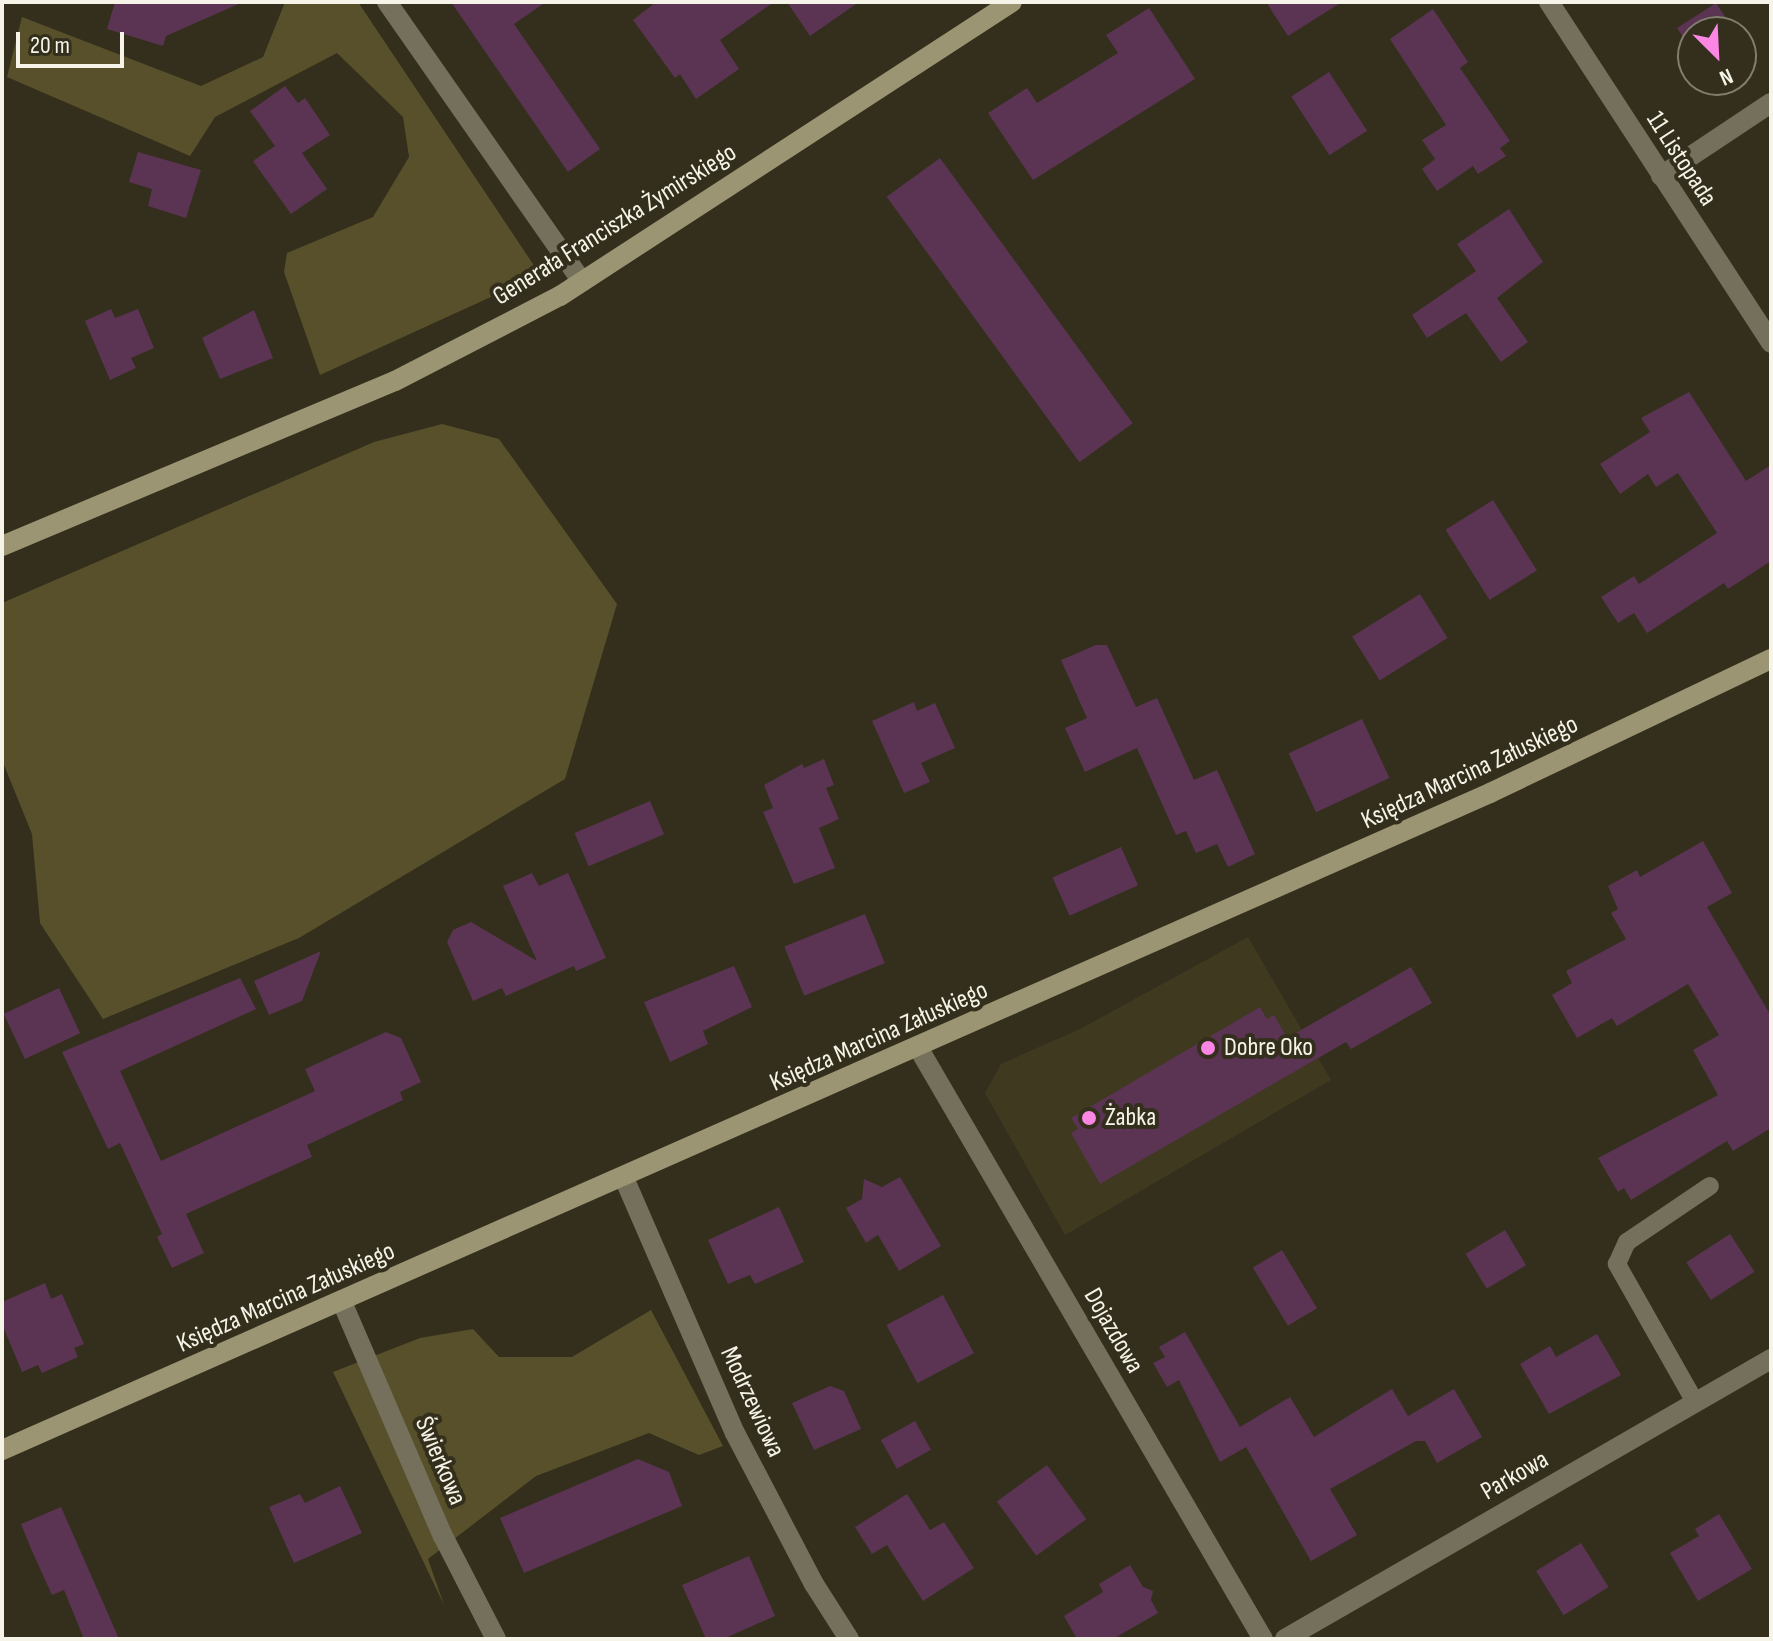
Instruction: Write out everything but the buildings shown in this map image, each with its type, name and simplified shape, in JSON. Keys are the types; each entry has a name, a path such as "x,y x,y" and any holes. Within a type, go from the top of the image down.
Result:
{"street":[{"path":"387,2 582,282"},
{"name":"Generała Franciszka Żymirskiego","path":"2,546 395,381 582,282 1012,2"},
{"name":"11 Listopada","path":"1549,2 1771,343"},
{"path":"1661,176 1771,103"},
{"name":"Księdza Marcina Załuskiego","path":"2,1450 919,1049 1476,800 1771,659"},
{"name":"Dojazdowa","path":"919,1049 1263,1639"},
{"name":"Modrzewiowa","path":"624,1178 735,1433 849,1639"},
{"name":"Świerkowa","path":"342,1302 443,1536 496,1639"},
{"name":"Parkowa","path":"1285,1639 1771,1359"}],"lane":[{"path":"1695,1402 1617,1264 1627,1242 1710,1186"}],"shaded area":[{"path":"285,2 358,2 535,267 513,287 320,375 284,272 287,253 373,217 409,157 403,117 337,53 215,117 190,156 7,77 22,17 201,86 263,57"},
{"path":"442,424 499,439 617,604 565,779 299,938 103,1019 40,923 32,834 2,760 2,603 374,442"},
{"path":"1248,937 1331,1080 1065,1235 985,1093 1001,1064 1080,1029"},
{"path":"651,1310 723,1446 699,1455 649,1433 536,1476 428,1559 444,1605 333,1372 420,1338 473,1329 499,1357 572,1357"}],"place":[{"name":"Dobre Oko","path":"1208,1048"},
{"name":"Żabka","path":"1089,1118"}]}
